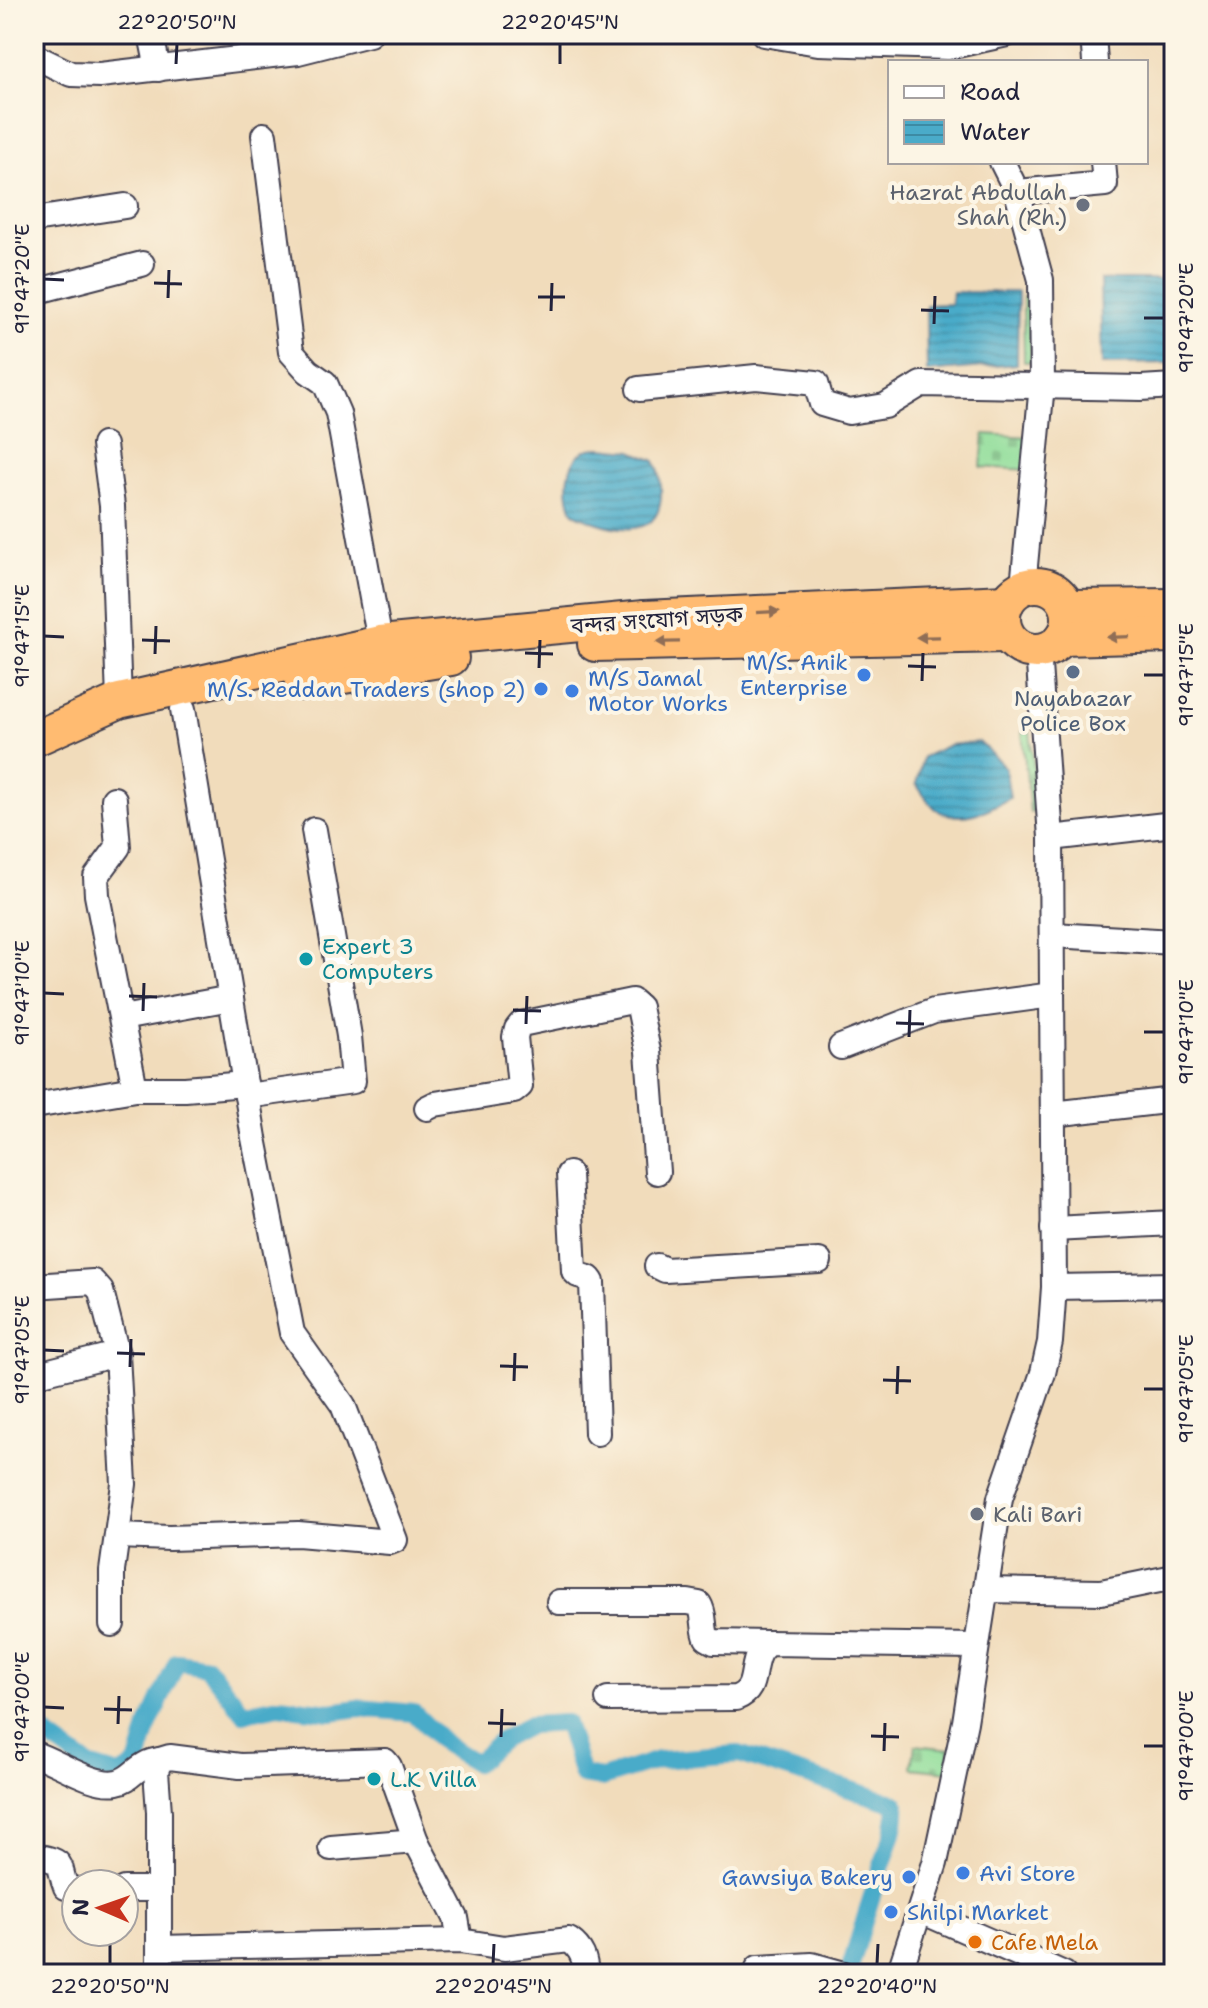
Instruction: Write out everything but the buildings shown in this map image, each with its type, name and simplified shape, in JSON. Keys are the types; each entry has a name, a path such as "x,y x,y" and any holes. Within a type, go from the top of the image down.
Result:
{"highway":[{"path":"1056,632 1054,590 1034,585 1012,608 1023,648 1056,632 1174,606"},
{"name":"বন্দর সংযোগ সড়ক","path":"34,739 119,701 383,656 633,642 1012,608"},
{"path":"1056,632 1174,635"},
{"name":"বন্দর সংযোগ সড়ক","path":"34,761 112,726 274,688 383,656"}],"street":[{"path":"151,34 158,69"},
{"path":"34,56 71,74 100,75 298,52 369,34"},
{"path":"764,34 949,48 1007,34"},
{"path":"1093,34 1095,60"},
{"path":"264,135 291,352 308,371 325,383 338,413 383,656"},
{"path":"1003,164 1017,192 1041,280 1042,384 1012,608"},
{"path":"1017,192 1105,184 1103,164"},
{"path":"34,220 125,206"},
{"path":"34,292 142,264"},
{"path":"639,389 756,377 816,383 822,404 849,412 885,406 921,384 1174,386"},
{"path":"104,445 114,532 119,701"},
{"path":"899,1974 935,1863 965,1722 975,1646 1006,1476 1043,1373 1050,1342 1054,1287 1051,838 1056,632"},
{"path":"118,1536 169,1538 298,1534 395,1540 343,1405 292,1333 246,1090 183,709"},
{"path":"114,799 118,847 96,877 97,895 135,1089"},
{"path":"1051,838 1174,824"},
{"path":"34,1106 135,1089 246,1090 353,1081 349,1036 314,830"},
{"path":"1053,935 1174,942"},
{"path":"841,1047 934,1011 1052,995"},
{"path":"122,1018 231,998"},
{"path":"427,1108 514,1091 520,1086 515,1037 521,1024 632,1001 639,1007 648,1051 657,1172"},
{"path":"1053,1114 1174,1100"},
{"path":"569,1174 574,1271 592,1282 597,1433"},
{"path":"1053,1229 1174,1223"},
{"path":"657,1266 665,1270 819,1261"},
{"path":"34,1286 93,1282 101,1291 117,1354 124,1484 112,1571 112,1624"},
{"path":"1054,1287 1174,1285"},
{"path":"34,1375 117,1354"},
{"path":"985,1590 1101,1592 1174,1577"},
{"path":"559,1602 699,1604 704,1612 703,1630 707,1638 714,1642 975,1646"},
{"path":"608,1699 736,1698 746,1695 759,1654 768,1643"},
{"path":"34,1754 103,1782 117,1782 148,1762 170,1757 240,1766 385,1761 416,1841 456,1918 460,1941"},
{"path":"159,1974 156,1771 160,1760"},
{"path":"331,1848 416,1841"},
{"path":"40,1857 57,1860 62,1868"},
{"path":"140,1889 159,1889"},
{"path":"921,1911 1064,1974"},
{"path":"160,1948 460,1941 504,1948 569,1940 584,1957 586,1974"},
{"path":"758,1968 812,1965 839,1972"}],"green space":[{"path":"1023,296 1029,296 1031,362 1024,362"},
{"path":"984,434 1029,437 1027,470 981,467"},
{"path":"1030,731 1038,810 1030,812 1022,732"},
{"path":"915,1745 950,1749 948,1772 912,1768"}],"water":[{"path":"1100,280 1174,280 1174,363 1102,364"},
{"path":"953,292 1018,292 1017,364 927,372 926,305 951,304"},
{"path":"602,448 632,451 655,461 661,480 661,498 657,513 650,522 639,527 612,527 574,513 568,490 572,464 585,451"},
{"path":"979,742 1005,767 1010,798 974,814 945,814 928,801 916,784 923,757 949,745"}],"waterway":[{"path":"34,1726 89,1766 119,1775 137,1765 149,1724 177,1662 207,1667 244,1713 279,1706 331,1712 359,1708 414,1713 445,1744 476,1763 502,1740 530,1725 566,1723 582,1775 602,1778 658,1760 739,1754 896,1804 893,1834 848,1974"}],"place":[{"name":"Hazrat Abdullah Shah (Rh.)","path":"1083,205"},
{"name":"Nayabazar Police Box","path":"1073,672"},
{"name":"M/S. Anik Enterprise","path":"864,675"},
{"name":"M/S. Reddan Traders (shop 2)","path":"541,689"},
{"name":"M/S Jamal Motor Works","path":"572,691"},
{"name":"Expert 3 Computers","path":"306,959"},
{"name":"Kali Bari","path":"977,1514"},
{"name":"L.K Villa","path":"374,1779"},
{"name":"Avi Store","path":"963,1873"},
{"name":"Gawsiya Bakery","path":"909,1877"},
{"name":"Shilpi Market","path":"891,1912"},
{"name":"Cafe Mela","path":"975,1942"}]}
